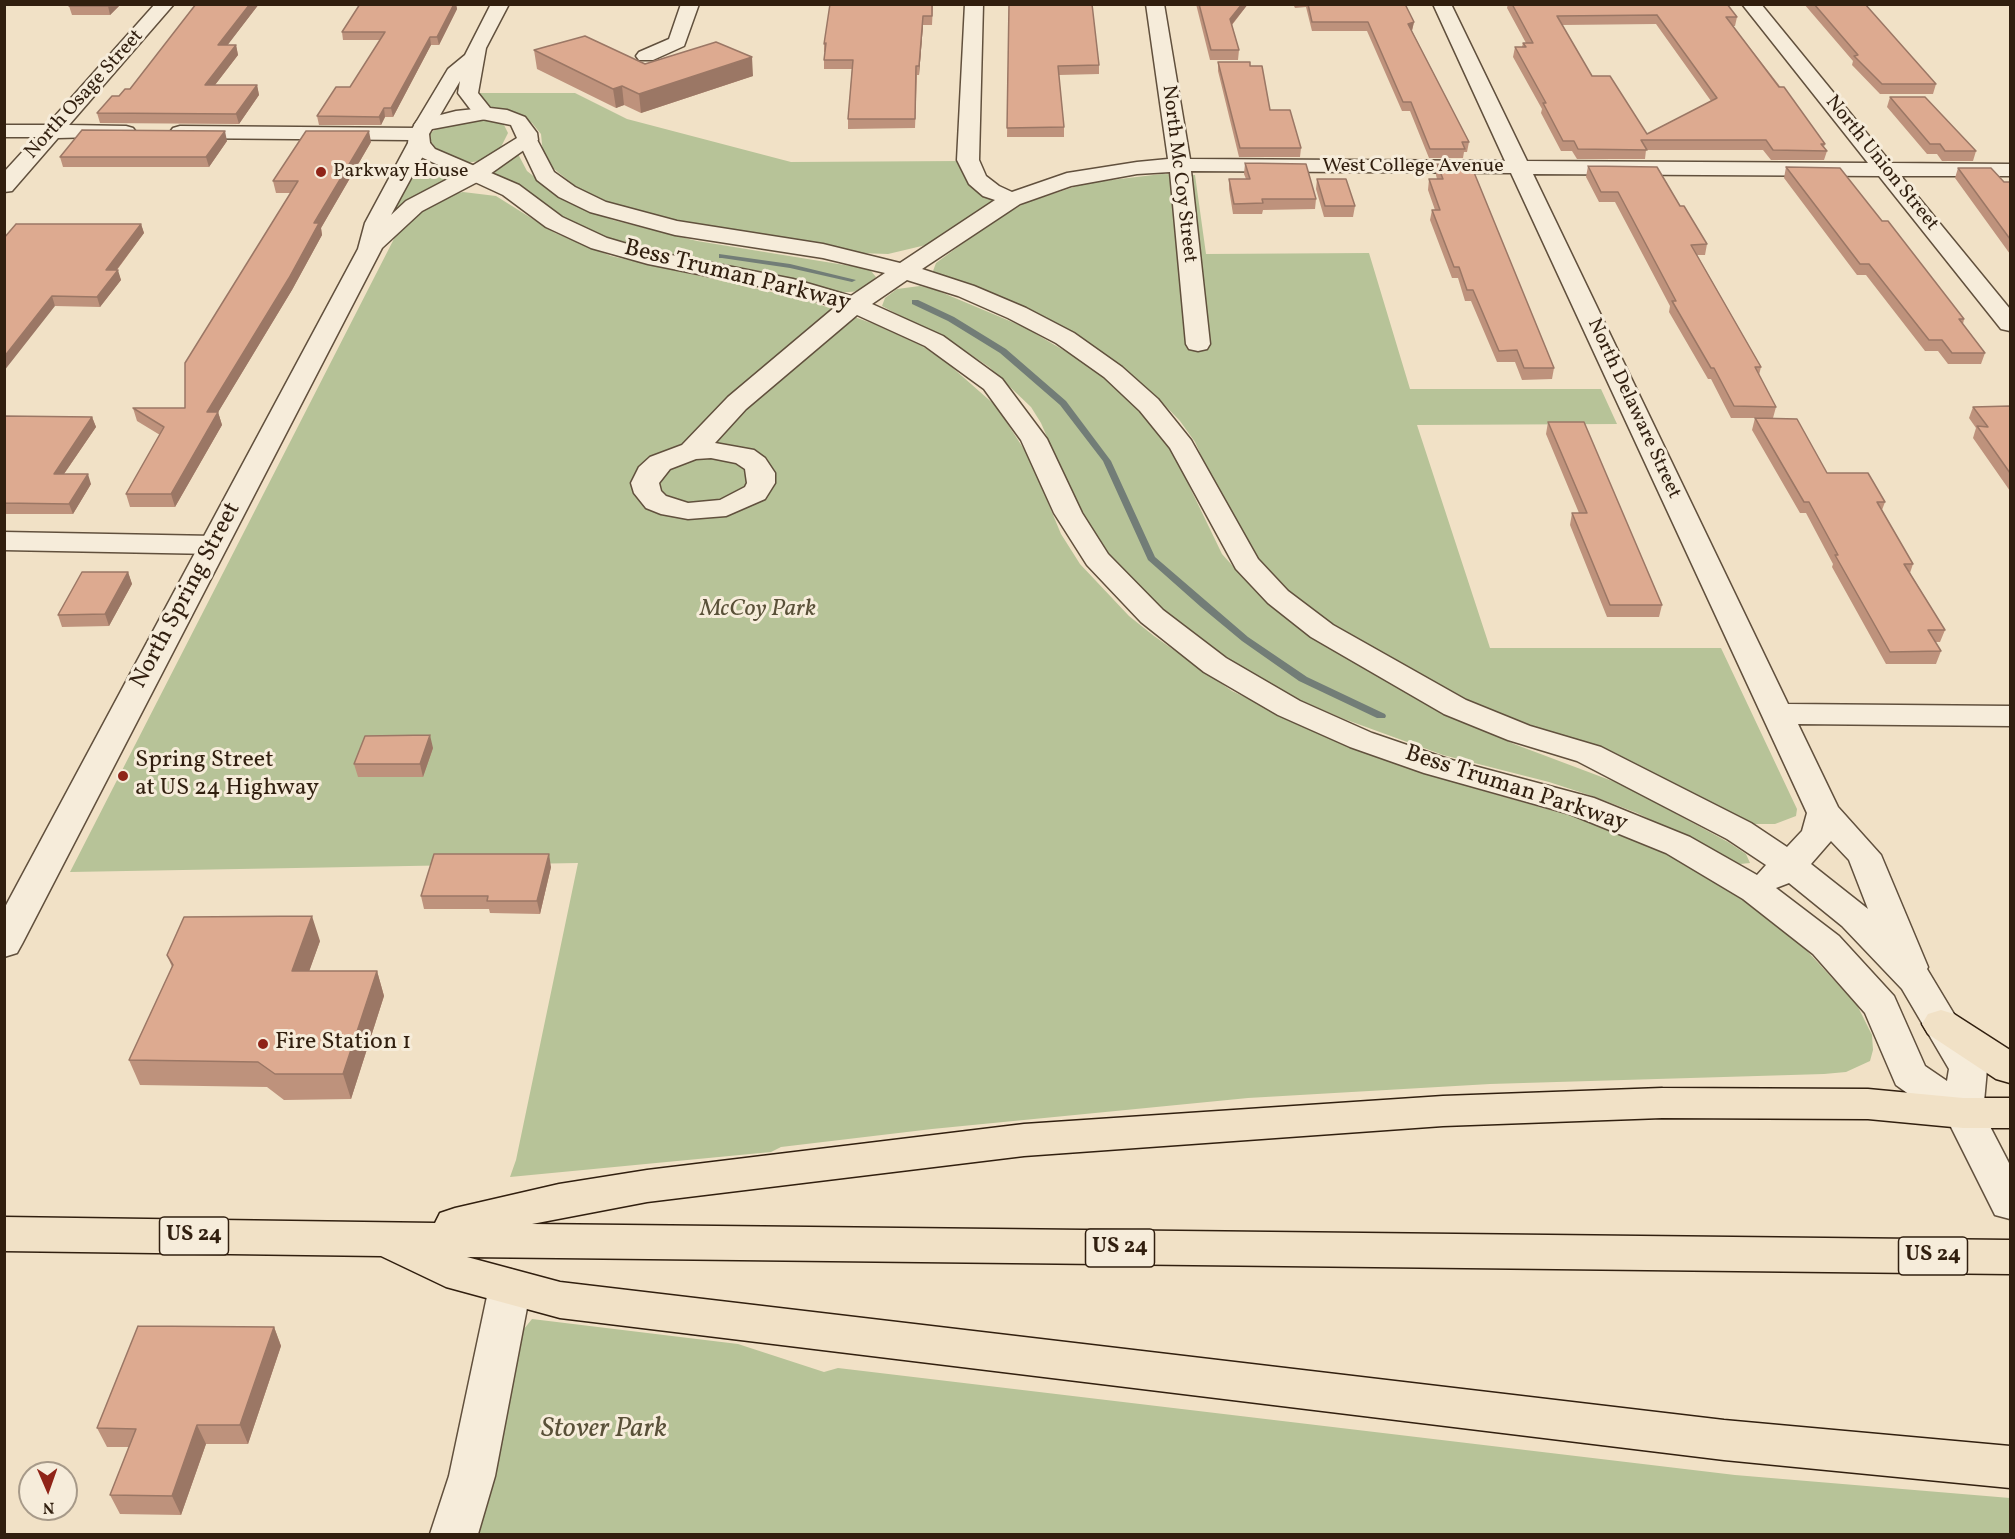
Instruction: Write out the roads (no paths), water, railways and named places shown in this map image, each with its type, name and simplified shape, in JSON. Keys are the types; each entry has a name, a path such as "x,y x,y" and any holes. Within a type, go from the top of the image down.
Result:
{"main road":[{"path":"1941,1024 2010,1069"},
{"path":"384,1238 500,1216 558,1201 647,1186 1024,1140 1443,1110 1552,1106 1662,1103 1868,1104 1963,1113 2010,1113"},
{"name":"US 24","path":"4,1234 934,1247 2010,1257"},
{"path":"384,1238 462,1274 571,1302 1724,1440 2010,1467"}],"street":[{"name":"North Osage Street","path":"4,186 165,4"},
{"name":"North Spring Street","path":"484,114 468,93 473,58 500,4"},
{"path":"646,56 677,42 690,4"},
{"path":"974,4 968,160 977,179 991,190 1012,199"},
{"name":"North Mc Coy Street","path":"1155,4 1180,165 1198,344"},
{"name":"North Delaware Street","path":"1442,4 1824,813 1864,855 1915,980"},
{"name":"North Union Street","path":"1751,4 2010,324"},
{"name":"North Spring Street","path":"4,944 370,249 376,223 421,134 454,73 473,58"},
{"path":"165,132 421,134 456,117 484,114"},
{"name":"Bess Truman Parkway","path":"421,134 428,153 514,192 554,222 599,243 648,258 793,286 854,305 899,323 934,341 993,384 1034,439 1068,513 1097,559 1152,616 1215,665 1289,708 1361,740 1436,766 1582,806 1678,845 1755,890 1826,945 1881,1006 1910,1075 1963,1113 1968,1069 1915,980 1855,917 1790,865 1739,831 1674,796 1589,754 1520,733 1455,706 1322,632 1278,597 1246,563 1182,446 1149,405 1113,372 1065,338 1017,313 966,291 904,271 823,251 675,228 598,207 567,192 545,175 528,140 527,133 518,121 507,116 484,114"},
{"path":"4,131 143,132"},
{"name":"North Spring Street","path":"370,249 414,206 475,174 528,140"},
{"name":"West College Avenue","path":"692,451 737,403 824,326 854,305 1012,199 1067,180 1090,175 1180,165 2010,170"},
{"path":"434,195 467,189 514,192"},
{"path":"4,541 214,545"},
{"path":"1778,714 2010,716"},
{"path":"1755,890 1790,865 1818,835 1824,813"},
{"path":"1963,1113 2010,1203"},
{"path":"454,1534 472,1476 510,1287"}],"waterway":[{"path":"722,256 790,266 852,280"},
{"path":"915,302 951,319 1003,351 1063,403 1107,461 1151,558 1245,639 1303,679 1381,716"}],"place":[{"name":"Parkway House","path":"321,172"},
{"name":"Spring Street at US 24 Highway","path":"123,776"},
{"name":"Fire Station 1","path":"263,1044"}],"park label":[{"name":"McCoy Park","path":"758,611"},
{"name":"Stover Park","path":"604,1431"}]}
